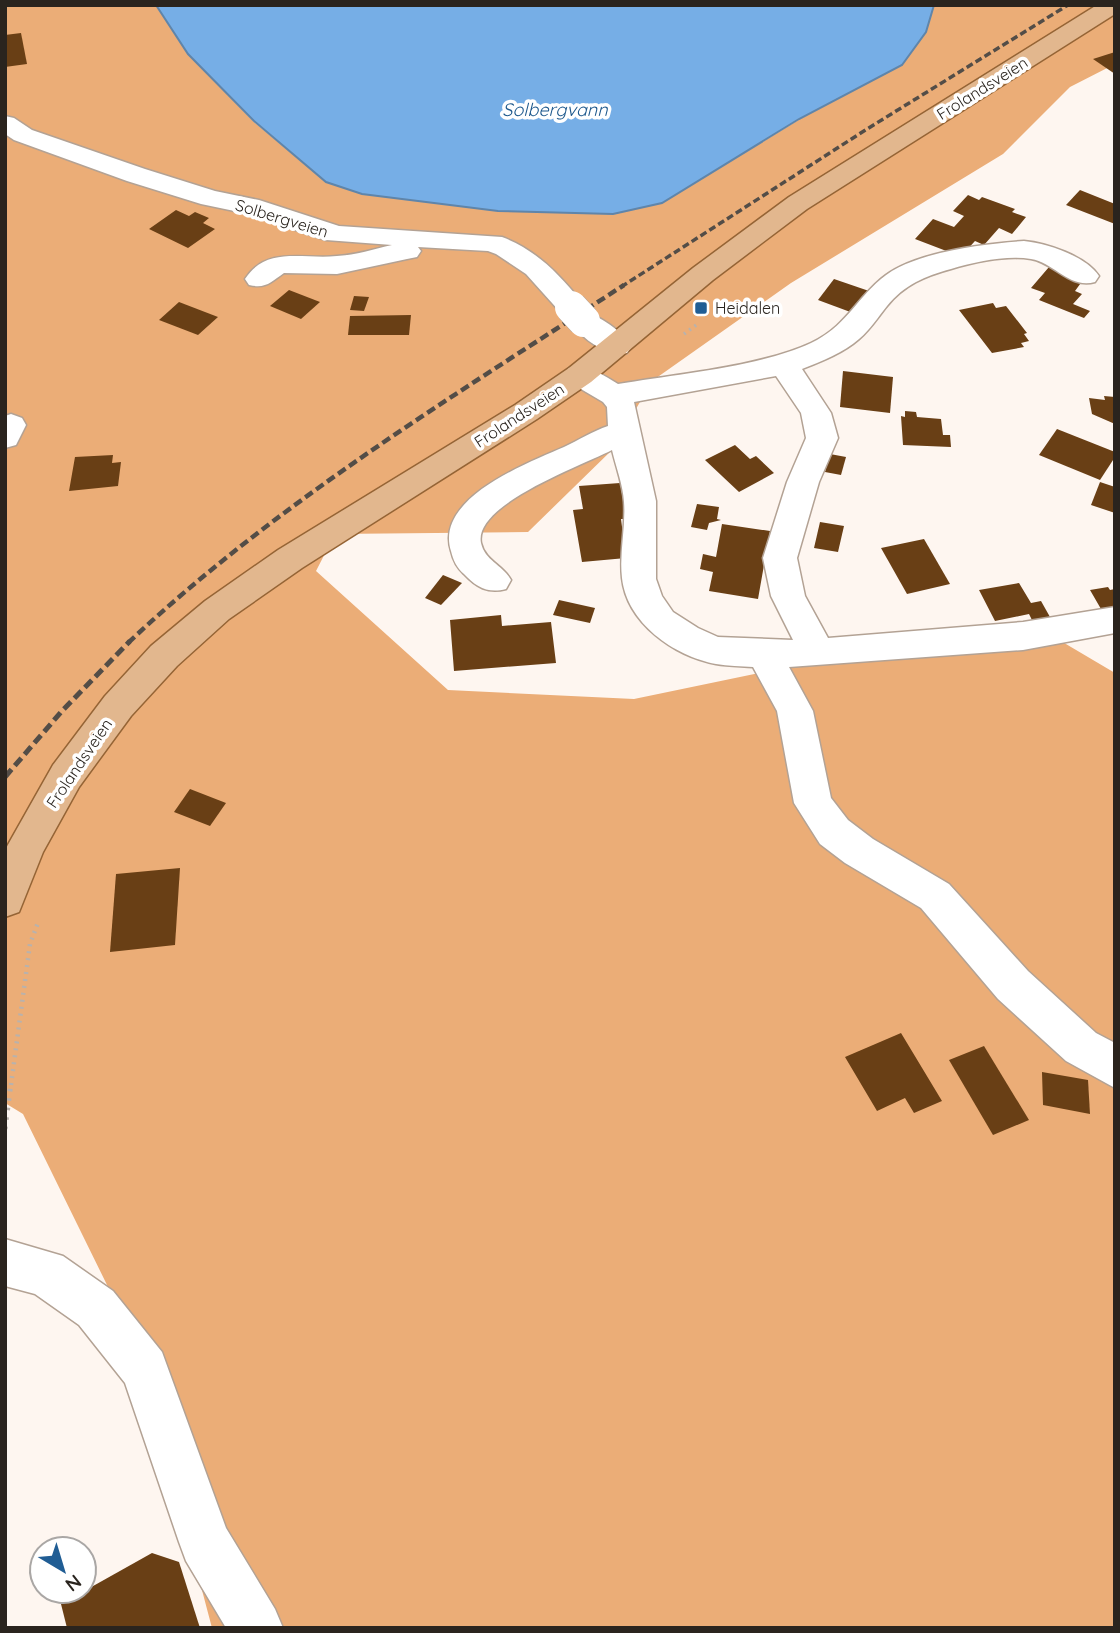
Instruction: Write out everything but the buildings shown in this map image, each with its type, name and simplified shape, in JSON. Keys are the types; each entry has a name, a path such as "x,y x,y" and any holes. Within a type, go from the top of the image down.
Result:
{"main road":[{"name":"Frolandsveien","path":"5,899 26,848 66,776 117,706 164,656 217,610 290,559 526,412 580,375 703,274 785,212 1114,5"}],"street":[{"name":"Solbergveien","path":"5,123 23,135 136,175 210,198 250,206 336,234 475,240 516,251 540,270 578,314 617,346"},
{"path":"259,279 273,267 282,264 337,265 475,240"},
{"path":"614,395 783,365 839,339 852,330 893,283 904,276 936,265 992,252 1020,249 1041,252 1085,276"},
{"path":"783,365 804,391 821,429 822,438 803,482 783,543 780,570 787,594 818,653"},
{"path":"580,375 614,395 622,407 624,435 640,500 639,579 646,601 661,621 686,638 715,650 764,654 818,653 1023,636 1115,620"},
{"path":"494,580 470,560 464,545 466,525 482,505 513,482 616,434 624,435"},
{"path":"764,654 795,711 813,803 834,832 859,851 935,896 1013,985 1081,1047 1115,1067"},
{"path":"5,1262 46,1273 96,1308 145,1369 205,1542 256,1628"}],"shaded area":[{"path":"5,5 156,5 188,54 254,122 326,182 662,203 800,119 902,65 926,32 934,5 1115,5 1115,64 1070,87 1003,154 791,283 652,381 613,449 528,532 335,534 316,571 448,690 634,699 841,656 1049,634 1115,673 1115,1628 212,1628 138,1348 23,1114 5,1103"}],"water":[{"name":"Solbergvann","path":"156,5 934,5 926,32 902,65 799,119 662,203 613,214 498,211 362,194 326,182 254,121 188,54"}],"railway":[{"path":"621,287 867,129 1068,5"},
{"path":"128,643 185,592 305,497 431,410 624,285"},
{"path":"5,777 62,711 128,643"}],"place":[{"name":"Heidalen","path":"701,308"}]}
